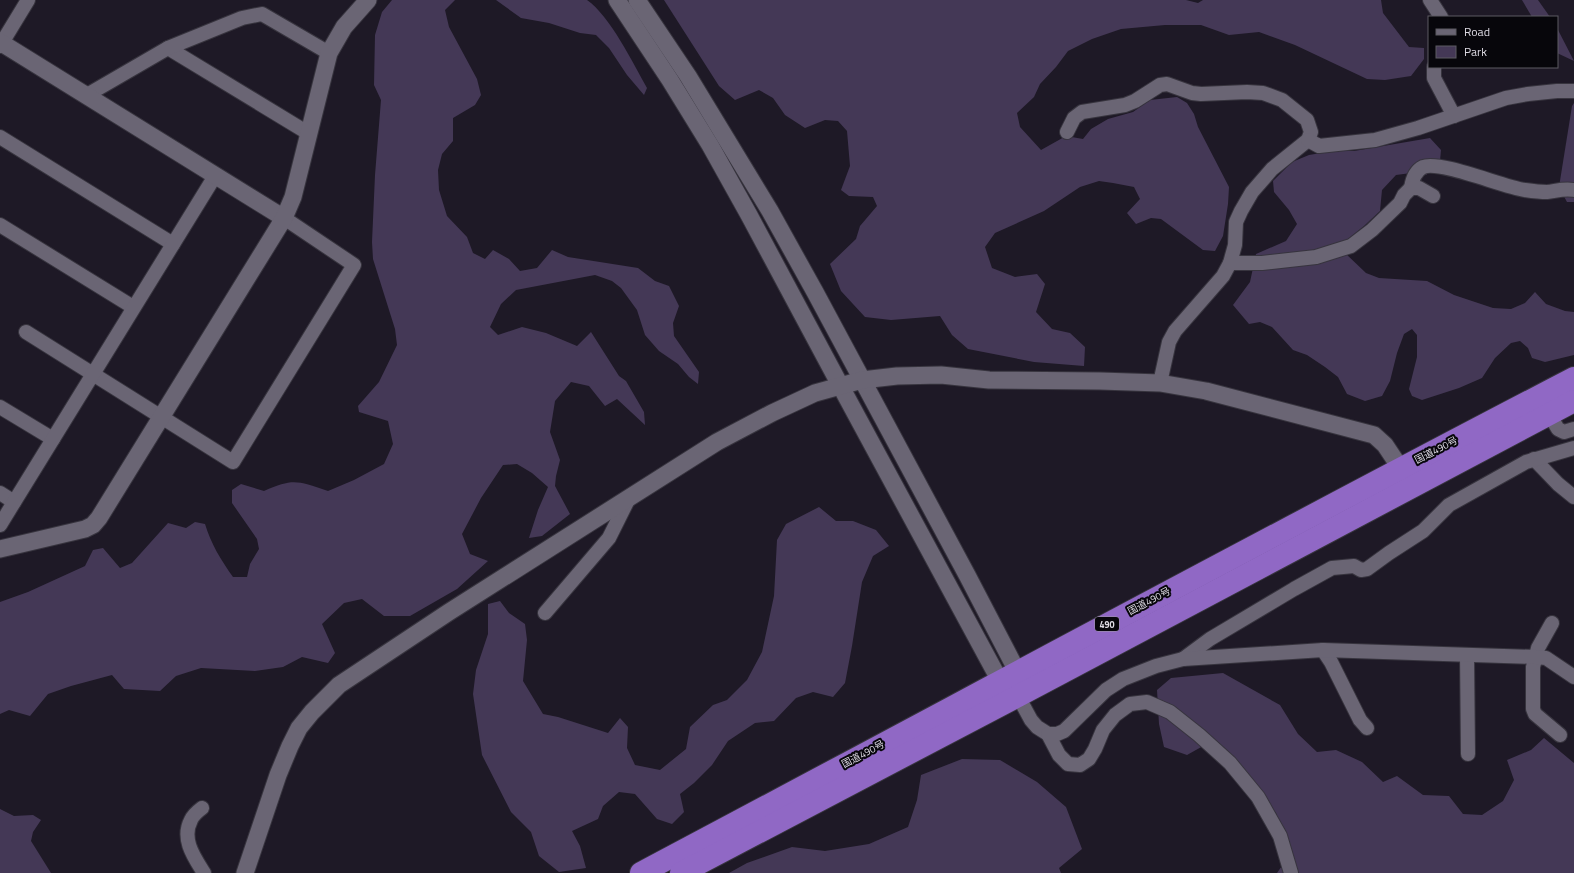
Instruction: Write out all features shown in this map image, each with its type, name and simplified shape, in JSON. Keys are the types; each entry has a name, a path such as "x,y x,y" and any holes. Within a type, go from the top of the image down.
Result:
{"highway":[{"name":"国道490号","path":"642,873 1008,676 1574,378"},
{"name":"国道490号","path":"681,873 1018,696 1574,400"}],"street":[{"path":"26,332 233,462 354,265 284,218 87,95 1,44 28,0"},
{"path":"0,549 85,529 93,525 161,418 284,218 293,197 329,54 344,26 368,0"},
{"path":"617,0 670,80 710,145 840,385 1008,676"},
{"path":"637,0 688,76 770,211 862,380 1031,720 1037,727 1048,734 1059,755 1068,764 1080,765 1089,759 1095,750 1103,730 1115,715 1130,704 1147,702 1170,712 1199,735 1230,763 1258,797 1280,836 1290,873"},
{"path":"1430,0 1440,16"},
{"path":"87,95 168,48 242,18 262,14 329,54"},
{"path":"168,48 308,133"},
{"path":"1434,68 1434,78 1454,116"},
{"path":"1067,132 1074,118 1082,112 1125,105 1160,85 1167,84 1192,93 1263,93 1282,100 1307,120 1311,132 1308,140 1272,169 1252,192 1236,222 1235,245 1230,263 1223,276 1172,336 1169,342 1160,384"},
{"path":"1308,140 1319,146 1375,140 1454,116 1506,98 1528,94 1574,91"},
{"path":"0,137 173,244"},
{"path":"1230,263 1262,263 1316,257 1351,246 1378,225 1400,203 1404,195 1411,188 1412,180 1418,171 1423,167 1439,167 1457,170 1524,190 1547,192 1566,188 1574,190"},
{"path":"0,525 92,373 215,176"},
{"path":"1411,188 1419,188 1433,196"},
{"path":"0,225 133,307"},
{"path":"245,873 278,775 290,746 300,728 312,712 339,685 449,612 628,500 716,442 786,406 815,393 862,380 897,376 941,375 989,380 1092,381 1160,384 1206,391 1374,435 1385,445 1412,487"},
{"path":"0,407 53,439"},
{"path":"1549,414 1558,429 1564,432 1574,429"},
{"path":"1183,659 1210,639 1332,568 1354,566 1361,570 1367,569 1423,531 1450,505 1534,459 1574,448"},
{"path":"1534,459 1558,484 1574,497"},
{"path":"0,494 14,502"},
{"path":"545,613 609,538 628,500"},
{"path":"1552,623 1538,648 1533,667 1533,709 1535,714 1560,735"},
{"path":"1323,650 1331,662 1360,720 1367,728"},
{"path":"1048,734 1057,734 1064,731 1106,690 1123,679 1156,666 1183,659 1323,650 1536,657 1546,658 1574,677"},
{"path":"1467,655 1468,754"},
{"path":"202,808 192,819 189,827 188,842 193,856 204,873"}],"green space":[{"path":"392,0 455,0 445,10 449,27 477,79 481,95 475,105 453,118 453,141 442,154 438,170 439,190 447,216 467,237 473,253 485,259 493,250 509,259 520,271 537,268 552,250 568,257 638,268 655,281 669,286 679,306 673,323 674,336 699,372 698,384 689,377 678,364 659,351 645,335 637,310 621,288 612,281 595,275 516,290 501,304 490,327 498,335 522,327 546,333 577,346 591,332 619,376 626,381 644,412 645,425 617,399 605,406 589,386 571,382 555,401 550,432 560,460 555,486 570,514 542,536 529,538 538,510 548,487 532,473 517,464 503,465 481,498 462,534 470,554 488,561 457,589 410,616 384,616 362,599 344,603 322,624 335,653 328,663 302,657 283,667 255,671 201,668 176,676 160,691 124,689 112,675 48,694 30,716 9,710 0,714 0,602 28,592 85,566 93,550 103,548 120,568 132,563 168,523 186,528 195,522 205,524 217,552 233,577 247,577 250,564 259,549 257,539 232,503 232,490 241,484 264,491 282,484 296,482 328,491 354,480 384,464 393,444 388,421 359,412 358,406 379,382 397,345 395,329 373,259 372,242 375,175 381,100 374,85 375,35 382,12"},
{"path":"496,0 587,0 596,7 604,17 628,53 647,88 644,95 627,75 609,48 596,35 580,33 549,23 521,18"},
{"path":"664,0 1186,0 1198,3 1203,0 1381,0 1383,13 1409,47 1424,48 1424,59 1411,76 1385,80 1367,79 1295,45 1259,32 1229,35 1201,25 1165,25 1121,29 1092,39 1068,51 1056,67 1040,84 1034,97 1017,113 1020,127 1041,150 1066,136 1083,139 1091,129 1108,119 1133,112 1150,100 1177,97 1187,103 1194,114 1198,127 1229,187 1223,236 1215,251 1203,250 1161,219 1151,218 1136,224 1127,213 1140,199 1134,187 1099,181 1080,187 1044,211 995,233 985,247 992,268 1015,277 1037,274 1045,284 1036,312 1052,329 1070,333 1085,347 1084,366 1034,362 968,349 952,335 940,316 891,320 865,317 841,291 830,264 856,239 860,226 877,206 873,197 849,196 841,190 850,166 847,131 838,121 825,120 805,128 785,115 773,98 759,90 735,100 719,86"},
{"path":"1522,0 1538,0 1549,16 1531,16"},
{"path":"1558,30 1574,61 1558,53"},
{"path":"1574,103 1574,202 1567,202 1559,187 1572,106"},
{"path":"1430,138 1441,150 1440,161 1426,175 1411,173 1396,175 1382,190 1380,211 1343,243 1345,253 1366,273 1379,278 1427,281 1454,295 1493,308 1511,309 1525,303 1535,292 1546,304 1565,311 1574,312 1574,355 1545,362 1532,358 1528,348 1520,341 1511,343 1495,358 1482,378 1459,388 1422,400 1412,396 1409,389 1417,357 1417,335 1412,329 1404,334 1397,353 1390,381 1382,396 1365,401 1347,394 1338,377 1307,355 1293,350 1272,327 1260,322 1249,324 1233,305 1250,282 1256,254 1286,241 1297,224 1289,210 1274,192 1273,181 1292,162 1309,155 1333,151 1354,151"},
{"path":"819,507 836,521 853,521 876,530 889,546 873,556 862,582 845,683 833,697 813,692 796,698 774,721 755,723 728,741 712,765 694,783 680,794 684,812 672,824 657,819 635,794 619,792 603,806 598,819 572,831 580,846 586,868 559,872 539,856 531,832 511,812 482,755 473,694 476,670 488,634 488,604 500,601 509,613 525,624 527,640 523,681 543,714 558,717 608,733 620,718 628,727 627,748 635,765 660,770 686,749 690,727 713,705 727,700 747,680 762,652 774,596 777,540 786,524"},
{"path":"1223,673 1280,705 1298,734 1317,752 1336,750 1362,762 1383,782 1397,776 1423,795 1449,796 1463,814 1482,815 1503,801 1514,780 1507,760 1531,750 1544,738 1574,763 1574,873 1277,873 1290,854 1276,813 1244,773 1212,741 1187,755 1164,747 1159,724 1157,690 1171,678"},
{"path":"962,759 1000,760 1037,782 1066,807 1082,849 1059,868 1061,873 729,873 747,863 792,847 825,851 869,844 908,827 917,800 921,775"},
{"path":"0,809 14,816 33,815 41,820 33,832 31,841 51,873 0,873"}]}
